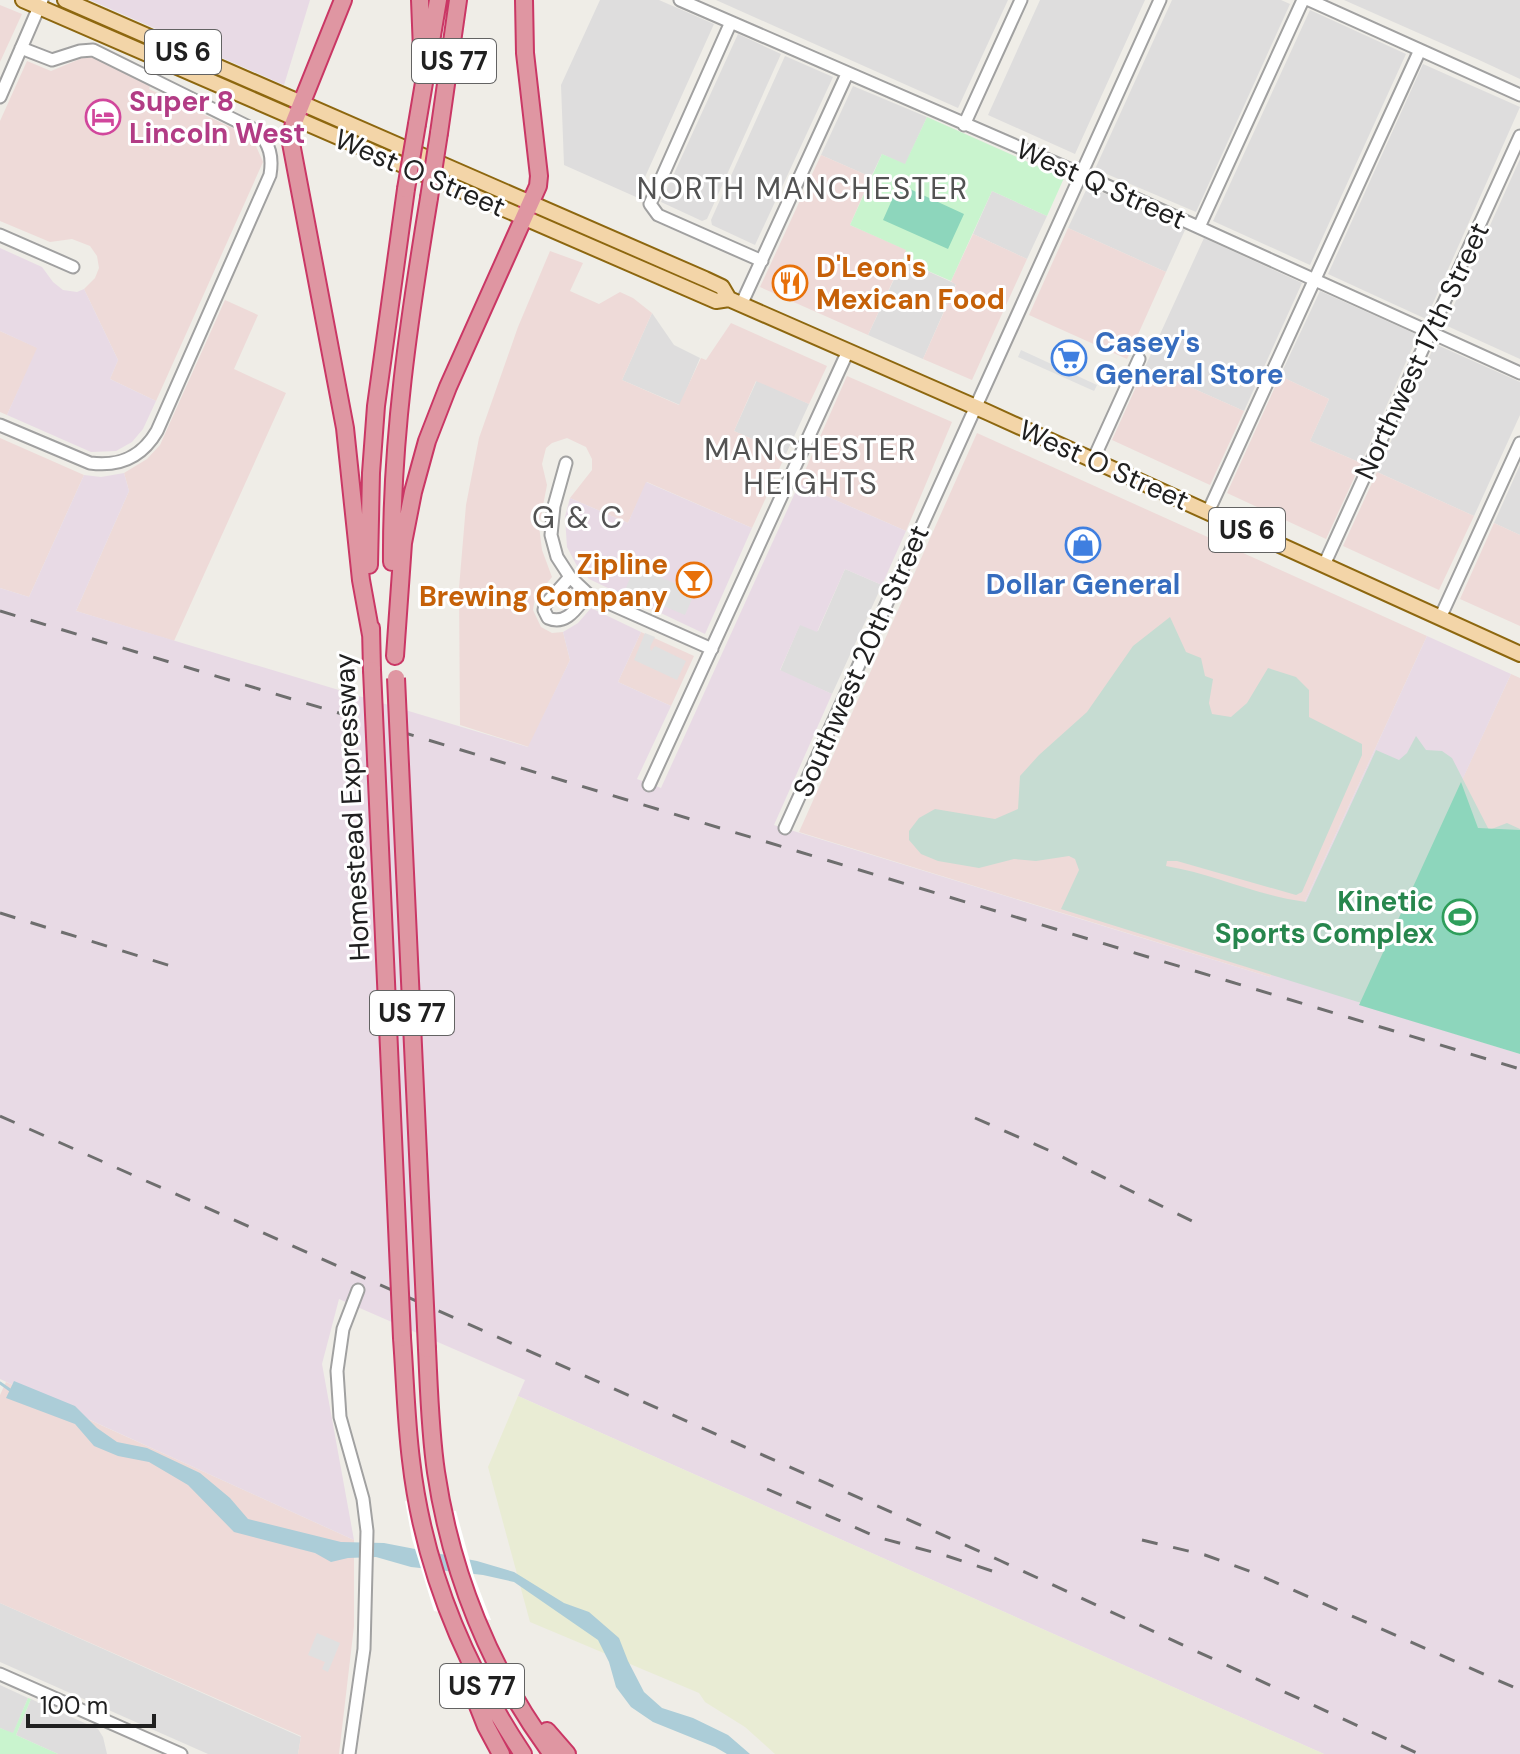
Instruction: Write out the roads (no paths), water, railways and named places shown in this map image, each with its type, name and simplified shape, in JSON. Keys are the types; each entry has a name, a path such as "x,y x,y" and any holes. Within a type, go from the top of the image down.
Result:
{"highway":[{"path":"343,0 291,131 292,152 345,428 361,580 371,635"},
{"path":"417,124 422,58 420,0"},
{"name":"US 77","path":"417,124 438,0"},
{"path":"440,128 458,0"},
{"name":"US 77","path":"440,128 469,0"},
{"path":"395,656 403,543 427,441 539,176 525,53 524,0"},
{"name":"Homestead Expressway","path":"417,124 376,406 370,509 372,670 402,1338 410,1459 424,1535 449,1613 488,1698 523,1754"},
{"name":"Homestead Expressway","path":"440,128 413,295 397,434 392,547 395,656 434,1454 442,1508 460,1576 495,1662"},
{"path":"449,1613 455,1648 486,1726 501,1754"},
{"path":"495,1662 513,1680 536,1716 567,1754"},
{"name":"US 77","path":"495,1662 517,1703 552,1754"}],"main road":[{"name":"West O Street","path":"23,0 40,4 298,111 527,210 722,287 735,302 1520,654"},
{"name":"West O Street","path":"65,0 298,111"}],"street":[{"name":"West Q Street","path":"680,0 1081,174 1520,373"},
{"path":"964,125 1021,0"},
{"name":"Southwest 20th Street","path":"785,828 1160,0"},
{"path":"1199,227 1303,0"},
{"path":"1309,0 1520,95"},
{"path":"0,97 40,4"},
{"path":"731,22 650,202 658,215 762,261"},
{"path":"0,425 90,463 121,462 141,451 157,431 270,175 272,156 265,138 249,125 93,50 52,60 21,48"},
{"path":"1208,512 1420,50"},
{"path":"735,302 762,261 847,74"},
{"name":"Northwest 17th Street","path":"1324,565 1520,136"},
{"path":"0,235 73,267"},
{"path":"649,785 848,351"},
{"path":"1093,460 1139,359"},
{"path":"1440,618 1520,443"},
{"path":"566,463 555,502 551,535 557,557 570,577 588,594 712,649"},
{"path":"570,577 545,605 548,618 558,621 566,618 588,594"},
{"path":"349,1754 364,1649 367,1531 363,1499 344,1438 337,1395 339,1351 358,1290"},
{"path":"0,1674 130,1735 181,1754"}],"water":[{"path":"14,1381 75,1406 117,1442 147,1448 200,1473 230,1498 248,1519 341,1542 384,1543 477,1561 514,1572 564,1603 589,1612 619,1638 644,1692 662,1708 693,1718 728,1735 750,1754 727,1754 653,1722 631,1707 616,1687 609,1662 598,1640 514,1582 483,1575 411,1567 376,1557 331,1562 315,1553 234,1532 188,1485 149,1462 118,1456 94,1446 75,1424 6,1398"}],"waterway":[{"path":"0,1383 10,1390"}],"railway":[{"path":"0,611 1520,1069"},
{"path":"0,913 171,966"},
{"path":"0,1116 1001,1561 1419,1754"},
{"path":"975,1118 1192,1221"},
{"path":"767,1489 877,1537 1007,1576"},
{"path":"1142,1540 1205,1555 1252,1572 1520,1690"}],"place":[{"name":"Super 8 Lincoln West","path":"103,117"},
{"name":"D'Leon's Mexican Food","path":"790,283"},
{"name":"Casey's General Store","path":"1069,358"},
{"name":"Dollar General","path":"1083,545"},
{"name":"Zipline Brewing Company","path":"694,580"},
{"name":"Kinetic Sports Complex","path":"1460,917"}],"district":[{"name":"NORTH MANCHESTER","path":"803,188"},
{"name":"MANCHESTER HEIGHTS","path":"811,466"},
{"name":"G & C","path":"578,517"}]}
